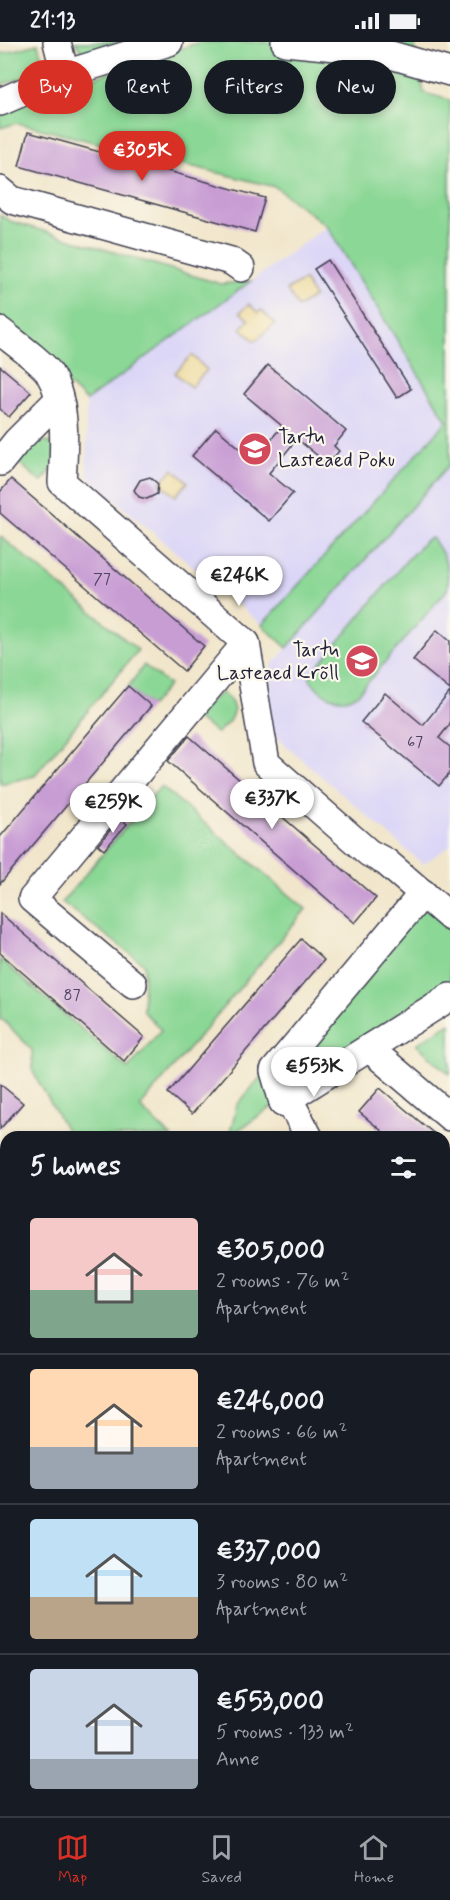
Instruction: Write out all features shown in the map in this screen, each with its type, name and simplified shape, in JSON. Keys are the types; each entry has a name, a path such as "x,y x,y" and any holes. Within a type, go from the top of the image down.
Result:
{"street":[{"path":"57,42 61,60"},
{"path":"93,66 169,42"},
{"path":"285,42 377,51 450,72"},
{"path":"0,102 18,95"},
{"path":"0,190 12,200 231,261 241,268"},
{"path":"0,331 49,372 59,399 64,452 62,482 246,643 266,763 369,853 386,862 450,917"},
{"path":"0,462 17,441 59,399"},
{"path":"133,984 32,899 246,643"},
{"path":"283,1102 274,1071 423,893"},
{"path":"283,1102 450,998"},
{"path":"372,1046 378,1056 450,1117"},
{"path":"283,1102 292,1105 306,1131"}],"shaded area":[{"name":"Tartu Lasteaed Poku","path":"327,226 447,422 262,625 87,476 86,401"},
{"name":"Tartu Lasteaed Krõll","path":"450,464 450,846 423,864 269,731 272,665"}],"green space":[{"path":"75,42 127,42 85,57"},
{"path":"200,42 414,42 424,93 450,100 450,464 287,648 262,625 447,421 327,226 275,187 17,123 0,128 0,109 18,103 18,114 93,114 93,78 105,74 105,114 192,114 192,60 146,60"},
{"path":"38,44 42,60 18,60 18,79 0,85 0,54"},
{"path":"0,215 10,221 221,284 251,281 86,401 0,322"},
{"path":"36,442 51,443 56,451 58,463 41,482 18,462"},
{"path":"0,536 138,650 34,776 0,784"},
{"path":"432,538 446,562 447,590 358,694 337,699 318,689 309,677 406,561 425,541"},
{"path":"144,665 169,685 151,706 128,687"},
{"path":"222,692 231,701 234,710 230,720 217,733 192,716"},
{"path":"161,786 306,909 140,1107 165,1131 67,1131 33,1072 32,1050 3,1020 0,1020 0,959 128,1069 161,1030 143,1011 144,964 62,902"},
{"path":"419,891 450,916 450,989 237,1131 230,1131 237,1105"},
{"path":"450,1023 450,1074 416,1044"}],"sand":[{"path":"304,280 314,297 298,307 287,290"},
{"path":"249,304 258,313 261,310 275,324 255,341 241,328 249,320 240,312"},
{"path":"192,355 207,370 191,387 175,373"},
{"path":"173,469 188,482 176,496 160,483"}],"building":[{"path":"28,132 265,198 255,232 19,166"},
{"path":"328,260 411,389 397,398 314,269"},
{"path":"268,365 346,431 334,446 339,451 328,464 297,439 269,473 293,493 269,521 192,456 216,428 254,460 282,426 244,394"},
{"path":"0,366 31,392 9,417 0,409"},
{"path":"150,477 158,484 157,494 147,499 139,497 134,490 140,480"},
{"path":"11,479 204,646 184,671 0,513 0,492"},
{"path":"437,630 450,641 450,690 413,660"},
{"path":"128,686 151,706 0,884 0,837"},
{"path":"450,692 450,724 439,738 450,747 450,773 439,786 361,722 385,693 423,725"},
{"path":"189,736 376,898 355,923 168,761"},
{"path":"120,818 127,824 104,850 98,845"},
{"path":"0,913 144,1037 124,1061 0,953"},
{"path":"301,939 324,960 192,1114 168,1093"},
{"path":"0,1084 23,1103 0,1129"},
{"path":"380,1088 431,1131 382,1131 359,1112"}],"place":[{"name":"Tartu Lasteaed Poku","path":"255,449"},
{"name":"Tartu Lasteaed Krõll","path":"362,661"}]}
